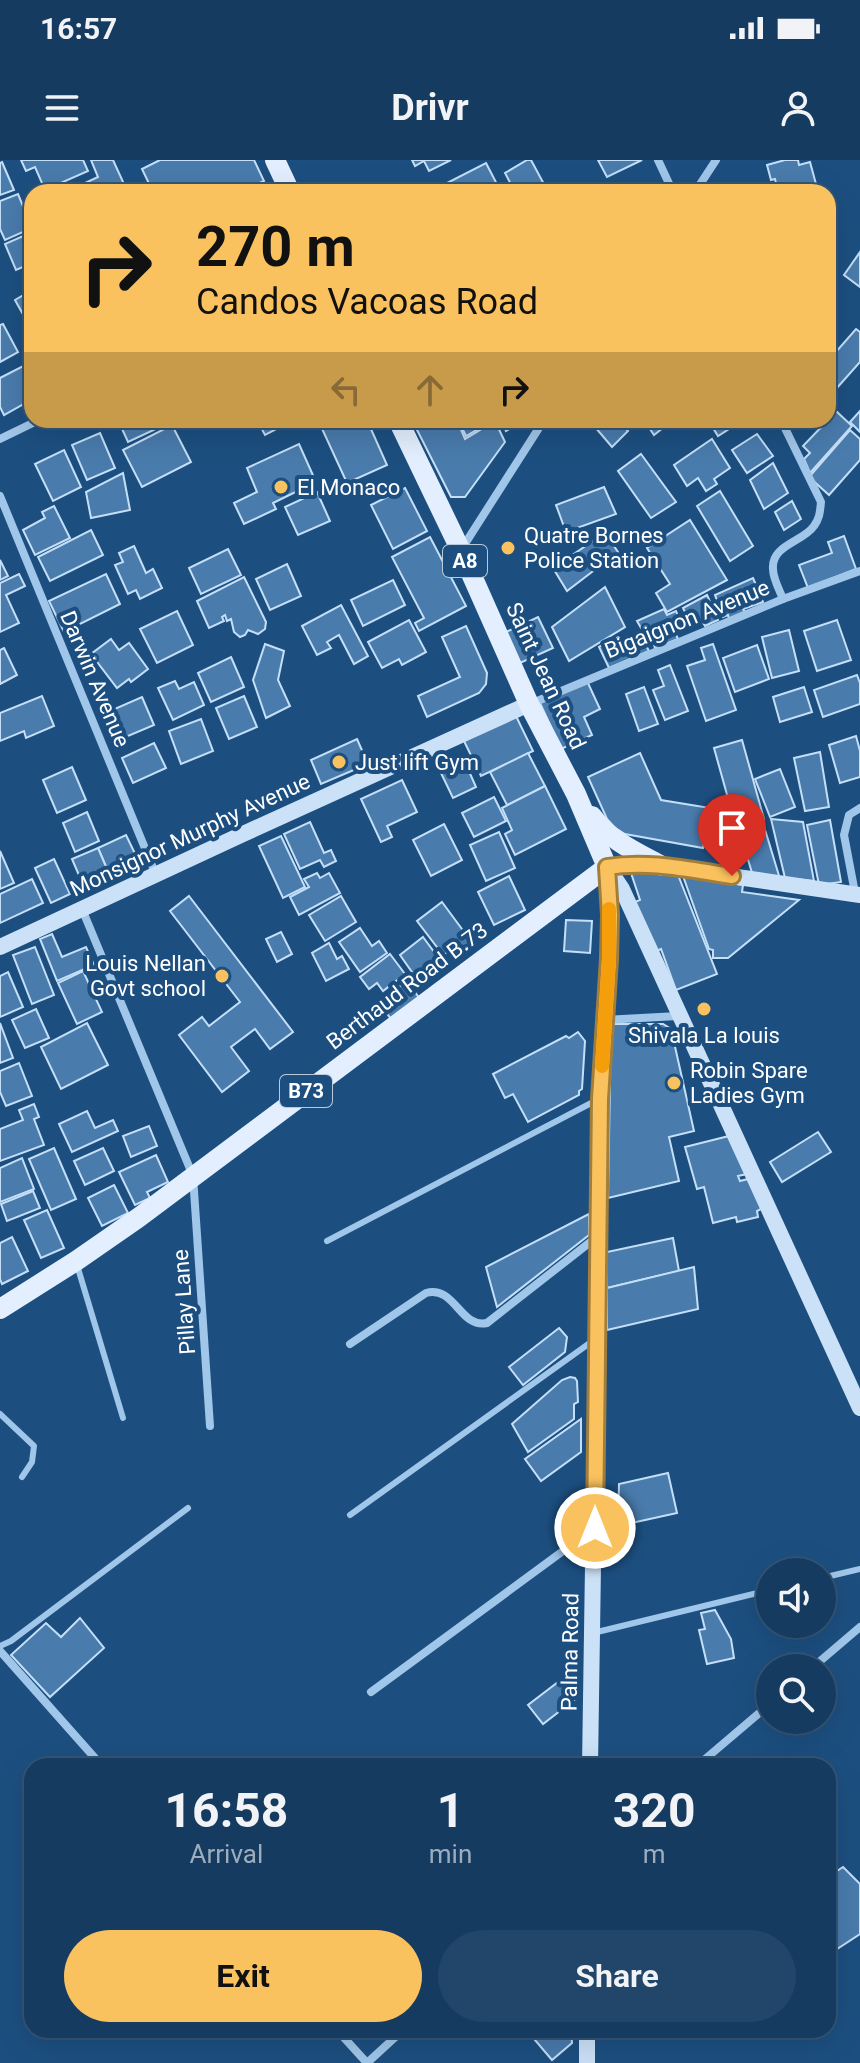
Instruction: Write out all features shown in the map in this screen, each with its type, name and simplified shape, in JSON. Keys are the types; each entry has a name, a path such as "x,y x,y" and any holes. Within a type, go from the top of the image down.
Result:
{"main road":[{"path":"282,162 288,184"},
{"name":"Saint Jean Road","path":"402,428 529,704 576,794 607,867"},
{"name":"Monsignor Murphy Avenue","path":"0,947 529,704"},
{"path":"576,794 602,830 662,866"},
{"path":"858,895 662,866 630,864 607,867 622,889 860,1408"},
{"name":"Palma Road","path":"590,1758 600,1099 610,915 607,867"},
{"name":"Berthaud Road B.73","path":"0,1309 76,1261 193,1176 607,867"},
{"path":"587,2038 587,2063"}],"street":[{"path":"658,160 669,184"},
{"path":"700,184 716,160"},
{"path":"0,439 24,427"},
{"path":"461,551 539,428"},
{"path":"783,599 772,568 777,555 785,546 814,528 821,502 785,428"},
{"name":"Darwin Avenue","path":"0,496 157,875"},
{"name":"Bigaignon Avenue","path":"529,704 783,599 860,571"},
{"path":"858,895 844,835 849,815 860,808"},
{"name":"Pillay Lane","path":"82,909 193,1176 210,1426"},
{"path":"604,1020 678,1016"},
{"path":"350,1344 433,1291 446,1296 470,1321 481,1325 487,1323 598,1236"},
{"path":"371,1692 595,1528"},
{"path":"828,1654 860,1627"},
{"path":"0,1649 95,1758"},
{"path":"706,1758 756,1716"},
{"path":"344,2038 367,2063 394,2038"}],"lane":[{"path":"327,1241 600,1099"},
{"path":"76,1261 123,1418"},
{"path":"350,1515 597,1337"},
{"path":"0,1414 34,1446 32,1462 22,1477"},
{"path":"0,1649 188,1508"},
{"path":"836,1575 860,1569"},
{"path":"593,1633 756,1593"}],"building":[{"path":"21,160 83,160 88,171 59,184 42,184 35,167 26,171"},
{"path":"91,160 113,160 124,184 83,184 98,177"},
{"path":"160,160 254,160 264,181 257,184 149,184 142,169"},
{"path":"412,160 451,160 429,171 424,161 415,166"},
{"path":"531,160 544,184 511,184 505,173"},
{"path":"598,160 642,160 607,177"},
{"path":"785,160 798,160 799,165 810,162 816,184 776,184 775,179 771,180 767,165"},
{"path":"0,163 14,190 0,195"},
{"path":"486,163 497,184 447,184"},
{"path":"18,194 24,209 24,232 5,240 0,229 0,201"},
{"path":"24,236 24,266 16,270 5,244"},
{"path":"860,252 860,287 844,275"},
{"path":"24,295 24,316 15,300"},
{"path":"3,324 18,352 0,362 0,325"},
{"path":"856,329 860,332 860,362 836,389 836,352"},
{"path":"24,366 24,404 4,415 0,407 0,378"},
{"path":"836,411 852,426 810,473 804,459 810,453 803,446 820,428 836,428"},
{"path":"860,411 860,432 850,422"},
{"path":"122,428 158,428 128,442"},
{"path":"166,428 174,428 191,462 142,487 123,450"},
{"path":"261,428 278,428 265,435"},
{"path":"322,428 371,428 387,465 347,483"},
{"path":"416,428 460,428 465,439 483,428 498,428 505,442 465,497 451,497"},
{"path":"462,428 480,428 466,436"},
{"path":"596,428 625,428 628,431 612,447"},
{"path":"649,428 663,428 654,435"},
{"path":"713,428 730,428 718,436"},
{"path":"850,430 860,439 860,460 829,495 809,477"},
{"path":"100,433 115,468 87,480 72,445"},
{"path":"757,434 773,456 747,473 732,450"},
{"path":"712,439 730,468 714,479 717,484 706,491 698,478 687,486 674,465"},
{"name":"El Monaco","path":"299,444 316,482 273,503 276,509 244,524 234,503 257,492 247,468"},
{"path":"64,450 81,487 53,501 35,464"},
{"path":"641,454 676,502 651,518 618,471"},
{"path":"773,463 788,493 764,509 750,480"},
{"path":"123,473 130,510 91,518 86,492"},
{"path":"604,487 616,514 566,532 556,505"},
{"path":"405,488 427,531 393,549 371,505"},
{"path":"720,491 753,546 730,561 697,506"},
{"path":"317,492 330,521 298,535 285,507"},
{"path":"792,501 801,519 784,530 775,512"},
{"path":"54,506 70,538 35,555 23,530 45,518 42,512"},
{"path":"690,520 727,580 667,612 656,593 670,584 647,548"},
{"path":"91,530 103,555 50,581 38,557"},
{"path":"605,533 618,552 567,591 553,568"},
{"path":"844,536 856,569 808,588 799,565 832,553 828,542"},
{"path":"430,537 466,606 419,631 415,623 424,618 392,557"},
{"path":"134,546 146,573 153,569 162,588 140,599 136,590 128,594 115,565 123,562 119,553"},
{"path":"228,549 241,575 201,594 189,568"},
{"path":"0,560 8,576 0,580"},
{"path":"287,564 301,596 270,610 256,579"},
{"path":"19,574 25,586 6,595 19,623 0,632 0,583"},
{"path":"106,574 120,604 64,632 49,601"},
{"path":"244,577 266,622 265,629 258,634 248,630 240,637 234,632 231,619 227,621 225,615 222,617 224,621 209,628 197,601"},
{"path":"753,578 763,602 743,609 745,612 729,619 728,615 723,617 715,595"},
{"path":"393,580 405,605 363,626 351,600"},
{"path":"605,587 625,627 569,661 552,627"},
{"path":"707,595 718,620 705,626 702,621 691,626 683,608"},
{"path":"341,605 368,656 354,664 339,635 327,642 331,648 317,655 302,626"},
{"path":"664,609 667,615 676,611 683,629 675,632 678,639 655,648 650,633 645,635 637,621"},
{"path":"177,611 193,645 157,663 140,629"},
{"path":"538,617 553,648 520,663 506,632"},
{"path":"409,620 426,652 402,665 399,659 382,668 368,642"},
{"path":"837,620 851,660 817,671 804,631"},
{"path":"466,626 487,673 486,684 479,693 427,717 418,696 460,677 442,637"},
{"path":"789,630 799,671 772,678 762,637"},
{"path":"618,636 624,645 641,636 649,651 609,668 599,647"},
{"path":"111,639 119,650 129,643 148,669 117,688 91,654"},
{"path":"265,644 284,651 278,680 290,706 266,718 253,680"},
{"path":"713,644 736,710 706,721 687,666 705,660 701,648"},
{"path":"757,645 769,679 735,692 723,658"},
{"path":"4,648 17,675 0,684 0,650"},
{"path":"231,657 244,687 211,702 198,673"},
{"path":"670,665 688,711 665,720 653,690 664,686 658,670"},
{"path":"857,675 860,704 823,717 814,690"},
{"path":"175,681 179,689 194,682 204,705 173,720 158,688"},
{"path":"587,681 600,709 584,717 592,735 561,749 540,703"},
{"path":"644,687 658,724 639,731 626,694"},
{"path":"804,687 812,712 780,722 773,697"},
{"path":"42,696 54,726 26,738 24,731 0,741 0,713"},
{"path":"244,696 257,727 229,739 216,708"},
{"path":"142,697 154,725 121,739 110,711"},
{"path":"515,714 533,751 481,776 463,739"},
{"path":"201,719 213,751 181,764 169,731"},
{"path":"856,736 860,751 860,777 840,783 829,745"},
{"name":"Just lift Gym","path":"357,739 368,764 321,784 311,760"},
{"path":"742,740 764,819 736,827 714,748"},
{"path":"154,743 166,768 133,783 122,758"},
{"path":"820,752 829,807 805,811 794,758"},
{"path":"528,753 545,786 507,805 490,772"},
{"path":"640,753 661,800 710,808 703,848 625,834 607,819 588,777"},
{"path":"464,760 476,787 453,798 440,771"},
{"path":"72,767 86,800 57,813 43,780"},
{"path":"780,769 795,807 770,817 755,779"},
{"path":"402,780 417,812 387,826 392,837 381,842 361,799"},
{"path":"545,786 566,829 515,855 505,834 512,830 502,808"},
{"path":"494,797 506,821 474,837 462,813"},
{"path":"87,812 99,841 75,852 63,823"},
{"path":"771,819 803,822 814,881 785,878"},
{"path":"830,820 841,882 819,885 807,825"},
{"path":"310,822 324,853 331,850 336,861 324,867 320,860 300,869 284,834"},
{"path":"763,823 780,879 753,876 739,830"},
{"path":"444,824 462,860 431,876 413,840"},
{"path":"499,832 515,868 486,881 470,845"},
{"path":"126,835 139,862 110,876 98,848"},
{"path":"281,836 305,887 283,898 259,846"},
{"path":"98,848 110,876 84,887 72,859"},
{"path":"0,851 14,883 0,889"},
{"path":"54,859 70,894 51,903 35,868"},
{"path":"630,870 678,875 717,974 676,990 661,949 655,952 635,902 640,900"},
{"path":"317,873 320,878 329,873 340,893 299,915 290,897 309,887 304,879"},
{"path":"509,876 525,910 494,925 478,892"},
{"path":"683,876 743,885 742,892 799,900 728,958 713,958 713,950 709,949"},
{"path":"32,879 43,903 0,923 0,894"},
{"name":"Louis Nellan Govt school","path":"189,896 293,1032 270,1049 255,1029 231,1047 249,1071 222,1092 179,1035 202,1017 209,1026 240,1002 170,911"},
{"path":"341,896 356,922 325,941 309,915"},
{"path":"442,902 473,944 453,959 448,952 443,955 417,921"},
{"path":"566,920 592,921 590,953 564,951"},
{"path":"360,928 372,946 379,941 387,953 360,972 339,942"},
{"path":"281,932 292,954 277,962 266,939"},
{"path":"52,934 62,957 86,947 94,965 57,981 40,939"},
{"path":"423,937 443,964 419,982 400,955"},
{"path":"329,943 337,959 342,956 349,969 326,981 312,953"},
{"path":"35,947 54,995 32,1004 13,955"},
{"path":"390,954 405,974 383,991 377,983 369,989 360,977"},
{"path":"83,971 102,1012 77,1024 58,983"},
{"path":"8,972 23,1007 0,1017 0,976"},
{"path":"407,981 420,999 392,1020 378,1003"},
{"path":"36,1009 49,1038 25,1048 12,1020"},
{"path":"0,1023 13,1058 0,1063"},
{"path":"87,1023 108,1065 61,1089 41,1047"},
{"path":"611,1024 663,1024 671,1029 694,1131 669,1137 679,1181 608,1198"},
{"path":"578,1032 585,1041 579,1095 528,1122 513,1094 505,1098 493,1074"},
{"path":"19,1063 32,1096 6,1106 0,1092 0,1071"},
{"path":"34,1104 39,1117 34,1119 44,1145 0,1161 0,1129 23,1120 19,1110"},
{"path":"87,1111 95,1128 113,1120 118,1131 72,1152 59,1124"},
{"path":"149,1126 157,1146 131,1157 123,1136"},
{"path":"818,1132 831,1152 782,1182 770,1162"},
{"path":"729,1136 747,1174 738,1176 740,1181 748,1179 763,1208 757,1211 758,1217 737,1222 736,1217 713,1223 704,1187 697,1189 685,1147"},
{"path":"54,1148 76,1199 51,1210 29,1159"},
{"path":"103,1148 114,1171 85,1185 74,1161"},
{"path":"156,1155 168,1182 147,1192 150,1198 135,1205 119,1172"},
{"path":"22,1158 34,1189 0,1202 0,1168"},
{"path":"114,1185 128,1213 102,1226 88,1198"},
{"path":"33,1191 40,1208 7,1221 1,1204"},
{"path":"47,1210 64,1248 41,1258 24,1220"},
{"path":"589,1214 589,1235 497,1307 486,1267"},
{"path":"12,1237 28,1271 2,1284 0,1243"},
{"path":"673,1238 679,1271 607,1288 607,1252"},
{"path":"694,1267 698,1309 607,1330 607,1288"},
{"path":"559,1328 567,1337 565,1352 523,1385 509,1367"},
{"path":"570,1377 577,1381 578,1402 574,1404 574,1419 528,1452 512,1424 562,1380"},
{"path":"581,1419 581,1452 541,1481 525,1459"},
{"path":"668,1473 677,1513 618,1526 619,1484"},
{"path":"715,1610 731,1639 734,1658 707,1664 699,1630 705,1629 701,1613"},
{"path":"80,1618 104,1648 50,1697 11,1655 46,1623 61,1637"},
{"path":"575,1669 574,1693 578,1697 543,1724 528,1705"},
{"path":"843,1867 860,1884 860,1934 836,1950 836,1872"},
{"path":"572,2038 572,2043 552,2060 534,2039"}],"slow traffic":[{"path":"602,1066 609,909"}],"place":[{"name":"El Monaco","path":"281,487"},
{"name":"Quatre Bornes Police Station","path":"508,548"},
{"name":"Just lift Gym","path":"339,762"},
{"name":"Louis Nellan Govt school","path":"222,976"},
{"name":"Shivala La louis","path":"704,1009"},
{"name":"Robin Spare Ladies Gym","path":"674,1083"}],"route":[{"path":"595,1528 600,1099 610,915 607,867 630,864 662,866 732,876"}]}
